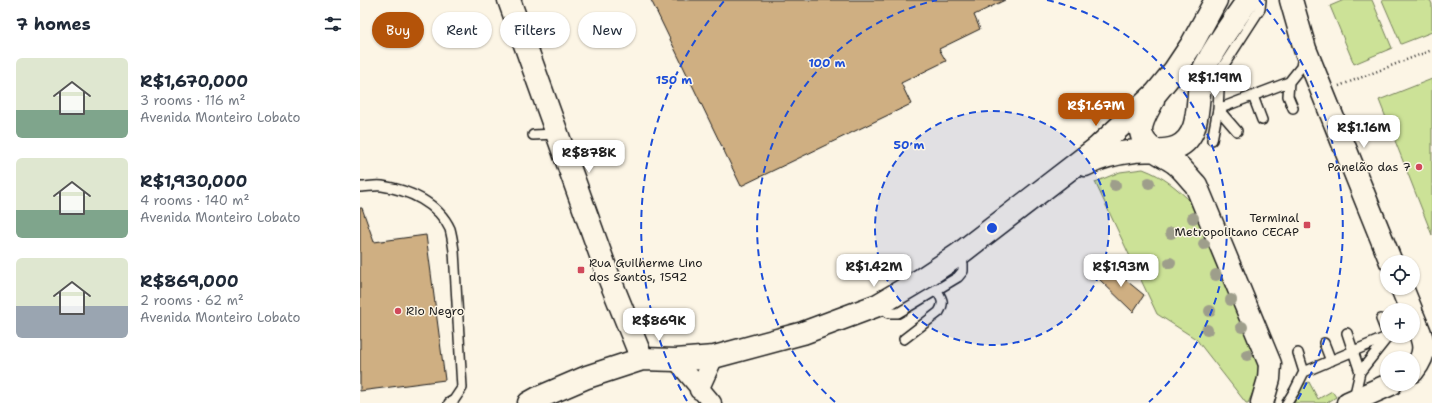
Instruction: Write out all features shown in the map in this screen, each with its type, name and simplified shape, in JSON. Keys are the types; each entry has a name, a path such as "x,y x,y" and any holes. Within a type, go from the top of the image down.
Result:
{"main road":[{"path":"509,0 608,275 642,359"},
{"path":"529,403 587,377 642,359 676,360 714,356 803,333 878,305 922,279 958,255 1097,148 1156,93 1174,71 1192,44 1216,0"},
{"path":"1054,182 1090,162 1135,150 1167,150 1177,147 1185,142 1191,135 1194,127 1201,77 1208,61 1248,0"},
{"path":"1287,4 1388,255"},
{"path":"1156,93 1143,122 1141,131 1147,144 1175,163 1196,185 1270,364 1269,379 1262,403"},
{"path":"1420,334 1424,344 1420,362"},
{"path":"1361,400 1380,390"}],"street":[{"path":"699,390 714,356"},
{"path":"676,360 699,390 712,403"}],"lane":[{"path":"1212,140 1218,109 1220,71 1260,9 1261,0"},
{"path":"1218,109 1289,82 1301,67 1304,49"},
{"path":"1289,82 1288,96 1293,108"},
{"path":"1253,96 1262,120"},
{"path":"1218,109 1237,130"},
{"path":"534,136 557,134"},
{"path":"360,187 380,186 403,190 428,202 442,216 450,230 454,251 462,388 454,400 449,403"},
{"path":"878,305 889,313 898,313 936,290 958,276 963,271 963,264 958,255"},
{"path":"904,339 939,312 943,302 936,290"},
{"path":"1347,333 1360,372 1361,400"},
{"path":"1304,372 1380,340"},
{"path":"1324,343 1331,361"},
{"path":"1360,372 1383,343"},
{"path":"1287,403 1296,390 1304,372 1298,353"}],"path":[{"path":"1322,93 1432,50"}],"green space":[{"path":"1344,0 1372,0 1392,48 1354,64 1330,6"},
{"path":"1382,0 1430,0 1432,4 1432,32 1401,44"},
{"name":"Panelão das 7","path":"1432,79 1432,235 1379,100"},
{"path":"1143,169 1157,175 1169,183 1192,203 1255,348 1260,377 1248,403 1246,403 1196,339 1157,314 1095,182 1120,172"},
{"path":"1309,382 1318,399 1332,391 1336,397 1327,403 1294,403 1303,385"}],"building":[{"path":"651,0 1005,0 974,15 980,29 939,49 946,61 901,83 911,104 741,186"},
{"name":"Rio Negro","path":"360,208 362,208 374,242 426,235 445,380 360,391"},
{"path":"1105,263 1144,295 1133,312 1098,278"}],"place":[{"name":"Panelão das 7","path":"1419,167"},
{"name":"Terminal Metropolitano CECAP","path":"1307,225"},
{"name":"Rua Guilherme Lino dos Santos, 1592","path":"581,270"},
{"name":"Rio Negro","path":"398,311"}]}
